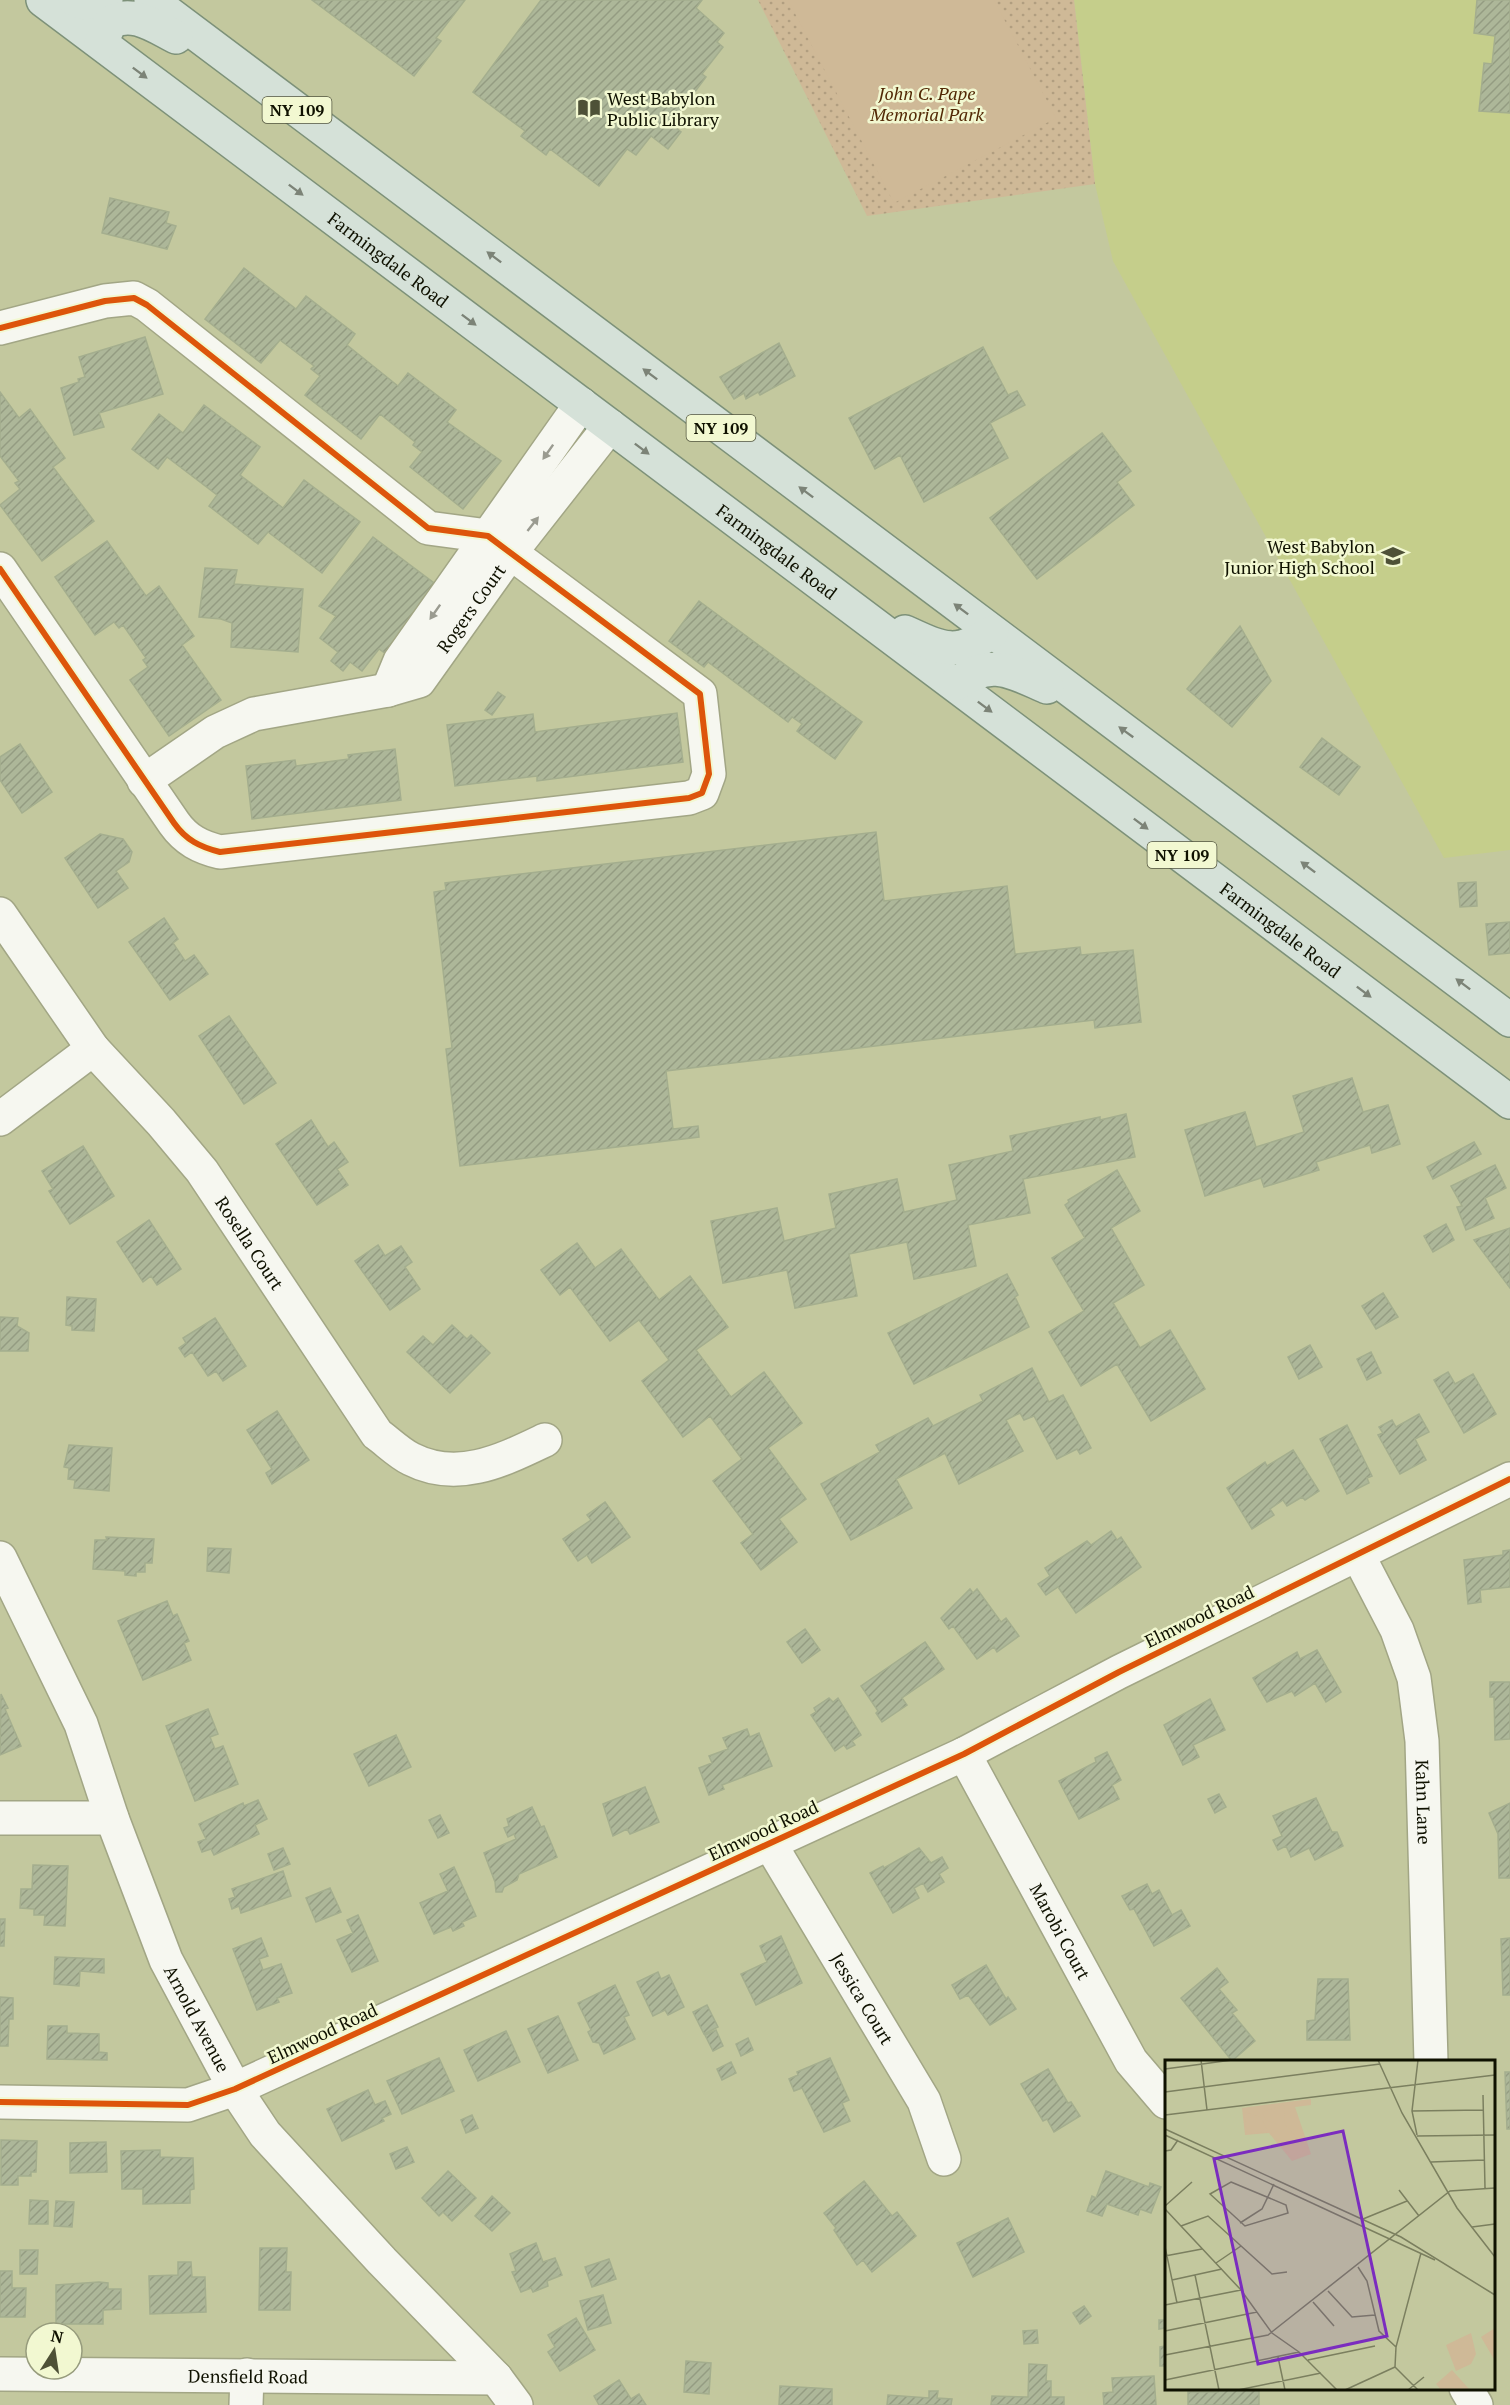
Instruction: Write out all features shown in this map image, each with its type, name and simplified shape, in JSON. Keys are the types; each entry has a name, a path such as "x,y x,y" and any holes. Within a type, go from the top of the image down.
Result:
{"main road":[{"name":"Farmingdale Road","path":"43,0 1505,1097"},
{"path":"75,0 85,3 106,0"},
{"name":"NY 109","path":"151,0 1510,1020"},
{"path":"101,43 111,23 127,16 137,18 245,71"},
{"path":"854,609 938,647 951,650 971,646 992,632"},
{"path":"956,684 973,673 994,668 1014,673 1092,707"}],"street":[{"path":"0,328 105,301 134,298 147,305 428,528 500,544 700,694 709,774 702,793 689,798 220,852 195,844 182,835 0,569"},
{"name":"Rogers Court","path":"500,544 581,404"},
{"name":"Rogers Court","path":"144,782 214,732 254,714 388,690 400,661 500,544 610,426"},
{"name":"Rosella Court","path":"0,914 93,1049 161,1122 202,1171 377,1434 411,1460 450,1470 493,1465 545,1440"},
{"path":"0,1119 93,1049"},
{"name":"Elmwood Road","path":"0,2102 188,2105 235,2090 964,1754 1119,1672 1510,1479"},
{"name":"Kahn Lane","path":"1358,1555 1397,1630 1414,1678 1422,1741 1431,2060"},
{"name":"Arnold Avenue","path":"0,1558 81,1724 112,1818 166,1960 235,2090 266,2134 382,2261 496,2378 516,2405"},
{"name":"Marobi Court","path":"964,1754 1131,2061 1165,2100"},
{"path":"0,1818 112,1818"},
{"name":"Jessica Court","path":"770,1844 924,2101 944,2158"},
{"name":"Densfield Road","path":"0,2374 247,2390 496,2378"},
{"path":"1467,2390 1476,2405"}],"shaded area":[{"name":"West Babylon Junior High School","path":"1074,0 1510,0 1510,850 1444,858 1113,261 1095,184"}],"green space":[{"name":"John C. Pape Memorial Park","path":"758,0 1074,0 1095,184 867,216"},
{"path":"788,0 994,0 1056,118 894,203"}],"building":[{"path":"312,0 465,0 436,38 441,41 414,76"},
{"name":"West Babylon Public Library","path":"541,0 702,0 696,8 724,33 717,42 723,47 702,74 706,77 671,124 681,132 668,149 651,136 636,155 627,149 599,186 550,149 546,155 521,136 525,131 473,92"},
{"path":"1477,0 1510,0 1510,113 1479,111 1484,63 1492,64 1495,36 1474,33"},
{"path":"110,198 169,212 166,223 176,226 167,249 102,233"},
{"path":"244,268 296,309 306,296 355,334 347,345 398,386 408,373 456,410 447,422 501,461 463,509 410,467 422,452 413,445 415,442 380,414 361,439 305,395 320,376 311,369 314,366 280,340 261,363 205,319"},
{"path":"145,337 163,394 99,413 104,427 74,435 61,388 79,382 78,379 85,377 79,357"},
{"path":"779,343 795,376 760,395 758,392 746,399 744,393 734,399 720,377"},
{"path":"983,347 1008,395 1017,391 1025,405 990,423 1008,458 924,502 900,455 875,469 849,418"},
{"path":"0,392 19,418 30,409 65,458 53,467 94,521 42,561 0,505 20,489 15,483 19,481 0,456"},
{"path":"204,405 260,447 240,475 283,508 304,480 360,522 322,573 268,532 258,544 209,506 217,495 167,457 158,469 132,449 159,414 183,433"},
{"path":"1102,433 1131,471 1117,482 1134,505 1037,579 990,518"},
{"path":"373,537 438,586 386,654 379,649 362,671 350,662 343,671 331,661 338,652 320,638 336,616 319,606"},
{"path":"107,541 146,596 159,586 194,636 182,645 221,700 169,736 130,680 148,667 143,660 146,658 123,625 119,628 114,622 95,635 55,577"},
{"path":"205,568 237,570 234,584 303,589 298,652 231,647 232,623 221,619 199,617"},
{"path":"699,601 862,722 835,759 797,731 802,724 792,717 788,722 708,662 704,667 669,641"},
{"path":"1240,626 1271,681 1232,727 1187,689"},
{"path":"498,692 505,697 492,715 485,710"},
{"path":"677,713 683,762 537,781 537,776 455,786 447,725 533,714 535,732"},
{"path":"1322,738 1360,767 1339,795 1300,767"},
{"path":"20,744 52,792 22,813 0,780 0,757"},
{"path":"395,749 401,800 252,819 246,766 295,760 296,766 349,759 348,755"},
{"path":"876,832 884,901 1007,886 1015,954 1080,947 1081,955 1133,950 1141,1022 1095,1028 1094,1020 666,1071 673,1129 698,1126 699,1137 460,1166 446,1049 452,1048 434,892 446,890 445,883"},
{"path":"100,834 123,839 132,852 129,862 116,871 128,888 98,908 65,858"},
{"path":"1476,882 1477,906 1460,907 1458,883"},
{"path":"164,918 178,939 173,943 185,961 194,955 208,974 170,1000 129,942"},
{"path":"1510,922 1510,953 1489,955 1486,924"},
{"path":"229,1016 276,1083 244,1104 199,1036"},
{"path":"1352,1078 1363,1112 1388,1105 1400,1144 1372,1153 1370,1145 1316,1162 1319,1170 1264,1187 1261,1178 1205,1196 1185,1130 1245,1112 1256,1147 1304,1132 1293,1096"},
{"path":"1126,1114 1135,1157 1023,1179 1030,1213 968,1225 976,1266 914,1279 907,1242 849,1254 857,1296 795,1308 787,1270 723,1283 711,1221 777,1208 784,1241 836,1228 829,1194 897,1179 904,1212 957,1200 949,1165 1013,1151 1010,1136 1100,1117 1100,1120"},
{"path":"311,1120 328,1147 334,1142 348,1162 337,1169 348,1185 317,1205 276,1144"},
{"path":"1474,1142 1481,1154 1433,1179 1427,1167"},
{"path":"83,1146 114,1196 70,1224 49,1191 53,1189 42,1171"},
{"path":"1495,1165 1506,1188 1485,1198 1494,1218 1466,1230 1457,1207 1462,1206 1451,1186"},
{"path":"1117,1170 1140,1211 1111,1228 1144,1285 1113,1303 1140,1348 1170,1330 1205,1389 1151,1421 1117,1364 1081,1386 1049,1332 1084,1311 1052,1258 1085,1238 1065,1205 1069,1202 1068,1200"},
{"path":"149,1220 181,1269 157,1285 151,1276 143,1282 117,1242"},
{"path":"1446,1224 1454,1240 1433,1252 1424,1236"},
{"path":"1510,1228 1510,1288 1474,1240"},
{"path":"577,1243 595,1268 621,1249 659,1300 690,1276 728,1327 696,1350 731,1397 764,1372 802,1423 768,1448 806,1499 779,1519 797,1542 761,1570 741,1543 753,1534 713,1481 742,1459 710,1416 683,1437 642,1381 669,1360 639,1320 610,1341 570,1287 560,1295 541,1270"},
{"path":"378,1245 385,1256 401,1246 412,1262 405,1267 420,1289 390,1310 355,1261"},
{"path":"1007,1274 1018,1295 1015,1297 1029,1327 914,1384 888,1333"},
{"path":"1383,1293 1398,1317 1376,1329 1362,1306"},
{"path":"67,1297 96,1299 94,1331 72,1330 72,1326 66,1325"},
{"path":"0,1317 18,1318 17,1326 29,1333 28,1351 0,1351"},
{"path":"215,1318 246,1366 223,1381 216,1371 208,1376 192,1352 185,1357 179,1348 186,1343 183,1338"},
{"path":"452,1325 467,1339 471,1335 490,1353 450,1393 407,1352 423,1336 433,1345"},
{"path":"1310,1345 1322,1367 1299,1379 1288,1357"},
{"path":"1371,1352 1381,1373 1367,1380 1357,1359"},
{"path":"1032,1368 1049,1402 1063,1395 1091,1448 1080,1454 1077,1449 1057,1459 1034,1416 1024,1420 1020,1413 1006,1420 1023,1451 959,1484 945,1453 896,1479 912,1508 851,1540 821,1484 880,1452 876,1445 928,1418 933,1426 983,1401 980,1395"},
{"path":"1448,1372 1455,1384 1473,1374 1496,1414 1464,1433 1434,1380"},
{"path":"277,1411 309,1460 272,1484 266,1473 272,1469 247,1430"},
{"path":"1419,1414 1429,1432 1415,1439 1426,1460 1400,1474 1378,1435 1383,1433 1379,1427 1392,1420 1396,1427"},
{"path":"1347,1425 1372,1476 1367,1478 1369,1483 1347,1494 1320,1439"},
{"path":"69,1445 112,1448 109,1491 74,1488 75,1480 68,1479 69,1468 64,1467"},
{"path":"1293,1450 1319,1491 1305,1500 1302,1497 1287,1506 1283,1500 1270,1509 1274,1515 1252,1529 1227,1488 1265,1462 1267,1466"},
{"path":"605,1502 630,1537 592,1563 587,1555 578,1561 563,1539 591,1520 587,1515"},
{"path":"1111,1531 1117,1540 1121,1537 1141,1567 1076,1613 1058,1587 1046,1595 1038,1584 1050,1576 1045,1568 1087,1541 1091,1545"},
{"path":"106,1537 154,1539 152,1563 145,1563 145,1572 136,1572 136,1576 125,1575 125,1571 93,1569 95,1540 107,1540"},
{"path":"208,1548 231,1549 229,1573 207,1571"},
{"path":"1510,1550 1510,1587 1480,1590 1481,1602 1468,1604 1464,1560 1503,1555 1503,1551"},
{"path":"970,1589 973,1593 977,1589 1001,1622 1006,1618 1019,1636 997,1652 994,1647 977,1659 953,1626 949,1629 941,1618"},
{"path":"167,1601 173,1616 177,1614 189,1641 184,1643 191,1660 143,1680 118,1621"},
{"path":"805,1629 820,1650 802,1663 787,1642"},
{"path":"925,1642 944,1669 902,1698 907,1705 882,1722 876,1713 878,1711 861,1686"},
{"path":"1317,1650 1341,1692 1326,1702 1315,1683 1295,1696 1292,1691 1267,1702 1253,1678 1297,1652 1300,1659"},
{"path":"1490,1682 1510,1682 1510,1739 1495,1740 1494,1697 1490,1697"},
{"path":"1,1694 21,1746 0,1755"},
{"path":"829,1698 833,1702 838,1698 861,1735 852,1741 855,1745 847,1749 844,1745 835,1751 811,1715 816,1712 814,1708"},
{"path":"1210,1699 1225,1730 1193,1745 1199,1757 1183,1765 1164,1725"},
{"path":"208,1709 218,1734 210,1737 215,1749 223,1746 238,1784 195,1801 166,1726"},
{"path":"747,1729 750,1737 759,1733 772,1766 722,1785 724,1789 709,1795 699,1768 712,1763 709,1756 728,1749 723,1738"},
{"path":"396,1735 411,1767 369,1786 354,1754"},
{"path":"1107,1752 1121,1780 1112,1785 1119,1799 1079,1819 1059,1781 1096,1762 1095,1758"},
{"path":"645,1787 659,1822 630,1834 627,1829 613,1836 603,1804"},
{"path":"1219,1794 1226,1807 1215,1813 1208,1799"},
{"path":"1316,1798 1332,1832 1337,1832 1343,1846 1315,1860 1309,1848 1291,1857 1286,1846 1278,1850 1273,1840 1282,1836 1273,1816"},
{"path":"258,1800 267,1819 255,1825 259,1834 214,1855 211,1849 202,1852 198,1842 206,1839 199,1824 243,1803 244,1806"},
{"path":"1510,1803 1510,1878 1499,1878 1498,1834 1489,1813"},
{"path":"532,1807 541,1827 544,1826 557,1857 519,1874 517,1880 504,1887 502,1892 496,1892 495,1882 484,1853 516,1839 514,1834 508,1837 504,1828 509,1826 507,1819"},
{"path":"440,1815 449,1833 438,1838 429,1820"},
{"path":"283,1848 290,1864 274,1870 268,1854"},
{"path":"919,1848 931,1863 942,1857 948,1868 939,1874 944,1882 928,1892 923,1883 914,1888 919,1898 893,1913 870,1873 883,1866 884,1868"},
{"path":"33,1865 68,1866 65,1926 44,1925 45,1915 34,1915 34,1909 20,1908 21,1889 32,1889"},
{"path":"454,1867 476,1916 462,1922 464,1926 453,1931 451,1927 434,1934 420,1903 448,1891 440,1874"},
{"path":"283,1871 291,1896 241,1913 239,1906 232,1909 229,1899 235,1897 232,1889"},
{"path":"1147,1884 1152,1894 1159,1890 1172,1915 1181,1910 1190,1926 1154,1946 1134,1909 1130,1910 1122,1896"},
{"path":"330,1888 341,1912 316,1922 306,1898"},
{"path":"358,1915 378,1961 352,1972 337,1940 353,1933 347,1920"},
{"path":"0,1919 5,1919 4,1946 0,1946"},
{"path":"781,1936 802,1983 756,2005 741,1974 767,1962 760,1946"},
{"path":"261,1938 268,1956 259,1959 263,1970 281,1964 292,1993 277,1998 279,2002 257,2010 233,1949"},
{"path":"1510,1938 1510,1995 1503,1995 1501,1939"},
{"path":"55,1957 104,1959 104,1973 80,1971 79,1986 54,1984"},
{"path":"986,1965 1006,1999 1008,1997 1016,2009 990,2025 968,1995 960,1999 952,1985"},
{"path":"1217,1968 1228,1982 1219,1989 1237,2010 1232,2013 1255,2041 1231,2060 1181,1998"},
{"path":"658,1972 661,1979 669,1975 684,2007 668,2015 665,2010 653,2016 637,1982"},
{"path":"1318,1979 1348,1979 1350,2040 1307,2040 1307,2021 1315,2020"},
{"path":"615,1985 629,2015 624,2017 635,2039 604,2054 599,2043 593,2042 588,2032 591,2030 578,2003"},
{"path":"0,1997 13,1998 13,2019 9,2019 8,2046 0,2046"},
{"path":"707,2005 718,2027 704,2034 693,2012"},
{"path":"558,2016 578,2060 548,2073 528,2029"},
{"path":"48,2026 67,2026 67,2033 99,2034 99,2052 107,2053 107,2060 47,2059"},
{"path":"716,2030 723,2046 713,2051 705,2035"},
{"path":"506,2031 520,2062 478,2081 464,2050"},
{"path":"748,2038 753,2050 741,2056 736,2044"},
{"path":"439,2058 454,2091 402,2114 387,2081"},
{"path":"830,2058 849,2100 842,2103 850,2121 824,2132 802,2088 794,2091 789,2079 798,2075 797,2072"},
{"path":"731,2062 736,2073 722,2080 717,2069"},
{"path":"1048,2069 1068,2103 1071,2102 1080,2116 1054,2132 1047,2119 1043,2121 1021,2084"},
{"path":"1505,2072 1510,2072 1510,2129 1507,2129"},
{"path":"368,2090 375,2105 385,2101 391,2114 382,2118 384,2121 342,2141 327,2109"},
{"path":"472,2115 478,2128 466,2133 461,2120"},
{"path":"1,2140 37,2141 36,2172 31,2172 31,2176 18,2176 18,2185 1,2185"},
{"path":"106,2142 107,2172 70,2173 70,2143"},
{"path":"407,2147 414,2162 396,2169 390,2154"},
{"path":"160,2150 160,2157 193,2158 194,2189 190,2190 190,2203 143,2204 143,2189 122,2189 121,2151"},
{"path":"448,2171 476,2198 452,2221 443,2212 439,2216 422,2198"},
{"path":"1106,2171 1149,2187 1150,2183 1161,2187 1151,2213 1140,2209 1138,2215 1107,2204 1102,2216 1087,2211 1092,2196 1096,2198"},
{"path":"864,2181 892,2216 897,2212 916,2236 872,2272 863,2260 857,2265 834,2230 836,2228 824,2213"},
{"path":"492,2196 510,2213 492,2231 475,2216"},
{"path":"30,2200 48,2201 48,2224 29,2224"},
{"path":"56,2201 74,2202 72,2227 54,2226"},
{"path":"1008,2218 1024,2252 973,2277 957,2243"},
{"path":"536,2243 543,2262 555,2258 562,2275 547,2281 548,2286 533,2292 531,2288 521,2292 512,2272 516,2271 510,2254"},
{"path":"260,2248 287,2248 286,2272 291,2272 290,2310 259,2310"},
{"path":"20,2250 38,2250 37,2274 20,2274"},
{"path":"609,2259 616,2279 592,2287 585,2267"},
{"path":"178,2262 191,2262 192,2277 205,2277 206,2312 150,2314 149,2276 178,2275"},
{"path":"0,2271 12,2271 12,2288 26,2288 25,2317 0,2317"},
{"path":"108,2283 108,2289 121,2289 121,2309 103,2310 103,2324 56,2321 56,2285"},
{"path":"603,2295 611,2323 588,2330 580,2301"},
{"path":"1084,2306 1091,2316 1080,2324 1073,2313"},
{"path":"576,2318 595,2350 560,2371 548,2352 555,2347 548,2335"},
{"path":"1159,2320 1165,2320 1165,2328 1159,2329"},
{"path":"1037,2330 1038,2343 1024,2344 1023,2331"},
{"path":"1165,2346 1165,2366 1160,2366 1160,2347"},
{"path":"686,2361 711,2363 709,2394 684,2392"},
{"path":"1029,2364 1047,2365 1046,2381 1051,2381 1051,2397 1064,2397 1064,2405 991,2405 992,2396 1028,2397"},
{"path":"1154,2376 1156,2405 1104,2405 1103,2393 1113,2392 1112,2378"},
{"path":"619,2380 631,2399 639,2394 646,2405 599,2405 594,2396"},
{"path":"780,2386 832,2389 832,2405 779,2405"},
{"path":"1218,2390 1259,2390 1259,2405 1188,2405 1188,2392 1218,2392"},
{"path":"929,2391 938,2391 937,2398 952,2399 951,2405 887,2405 888,2395 929,2398"}],"cycle path":[{"path":"0,328 105,301 134,298 147,305 428,528 488,536 700,694 709,774 702,793 689,798 220,852 213,850 189,838 174,823 0,569"},
{"path":"0,2102 188,2105 235,2089 964,1754 1119,1672 1510,1479"}],"place":[{"name":"West Babylon Public Library","path":"589,108"},
{"name":"West Babylon Junior High School","path":"1393,556"}]}
